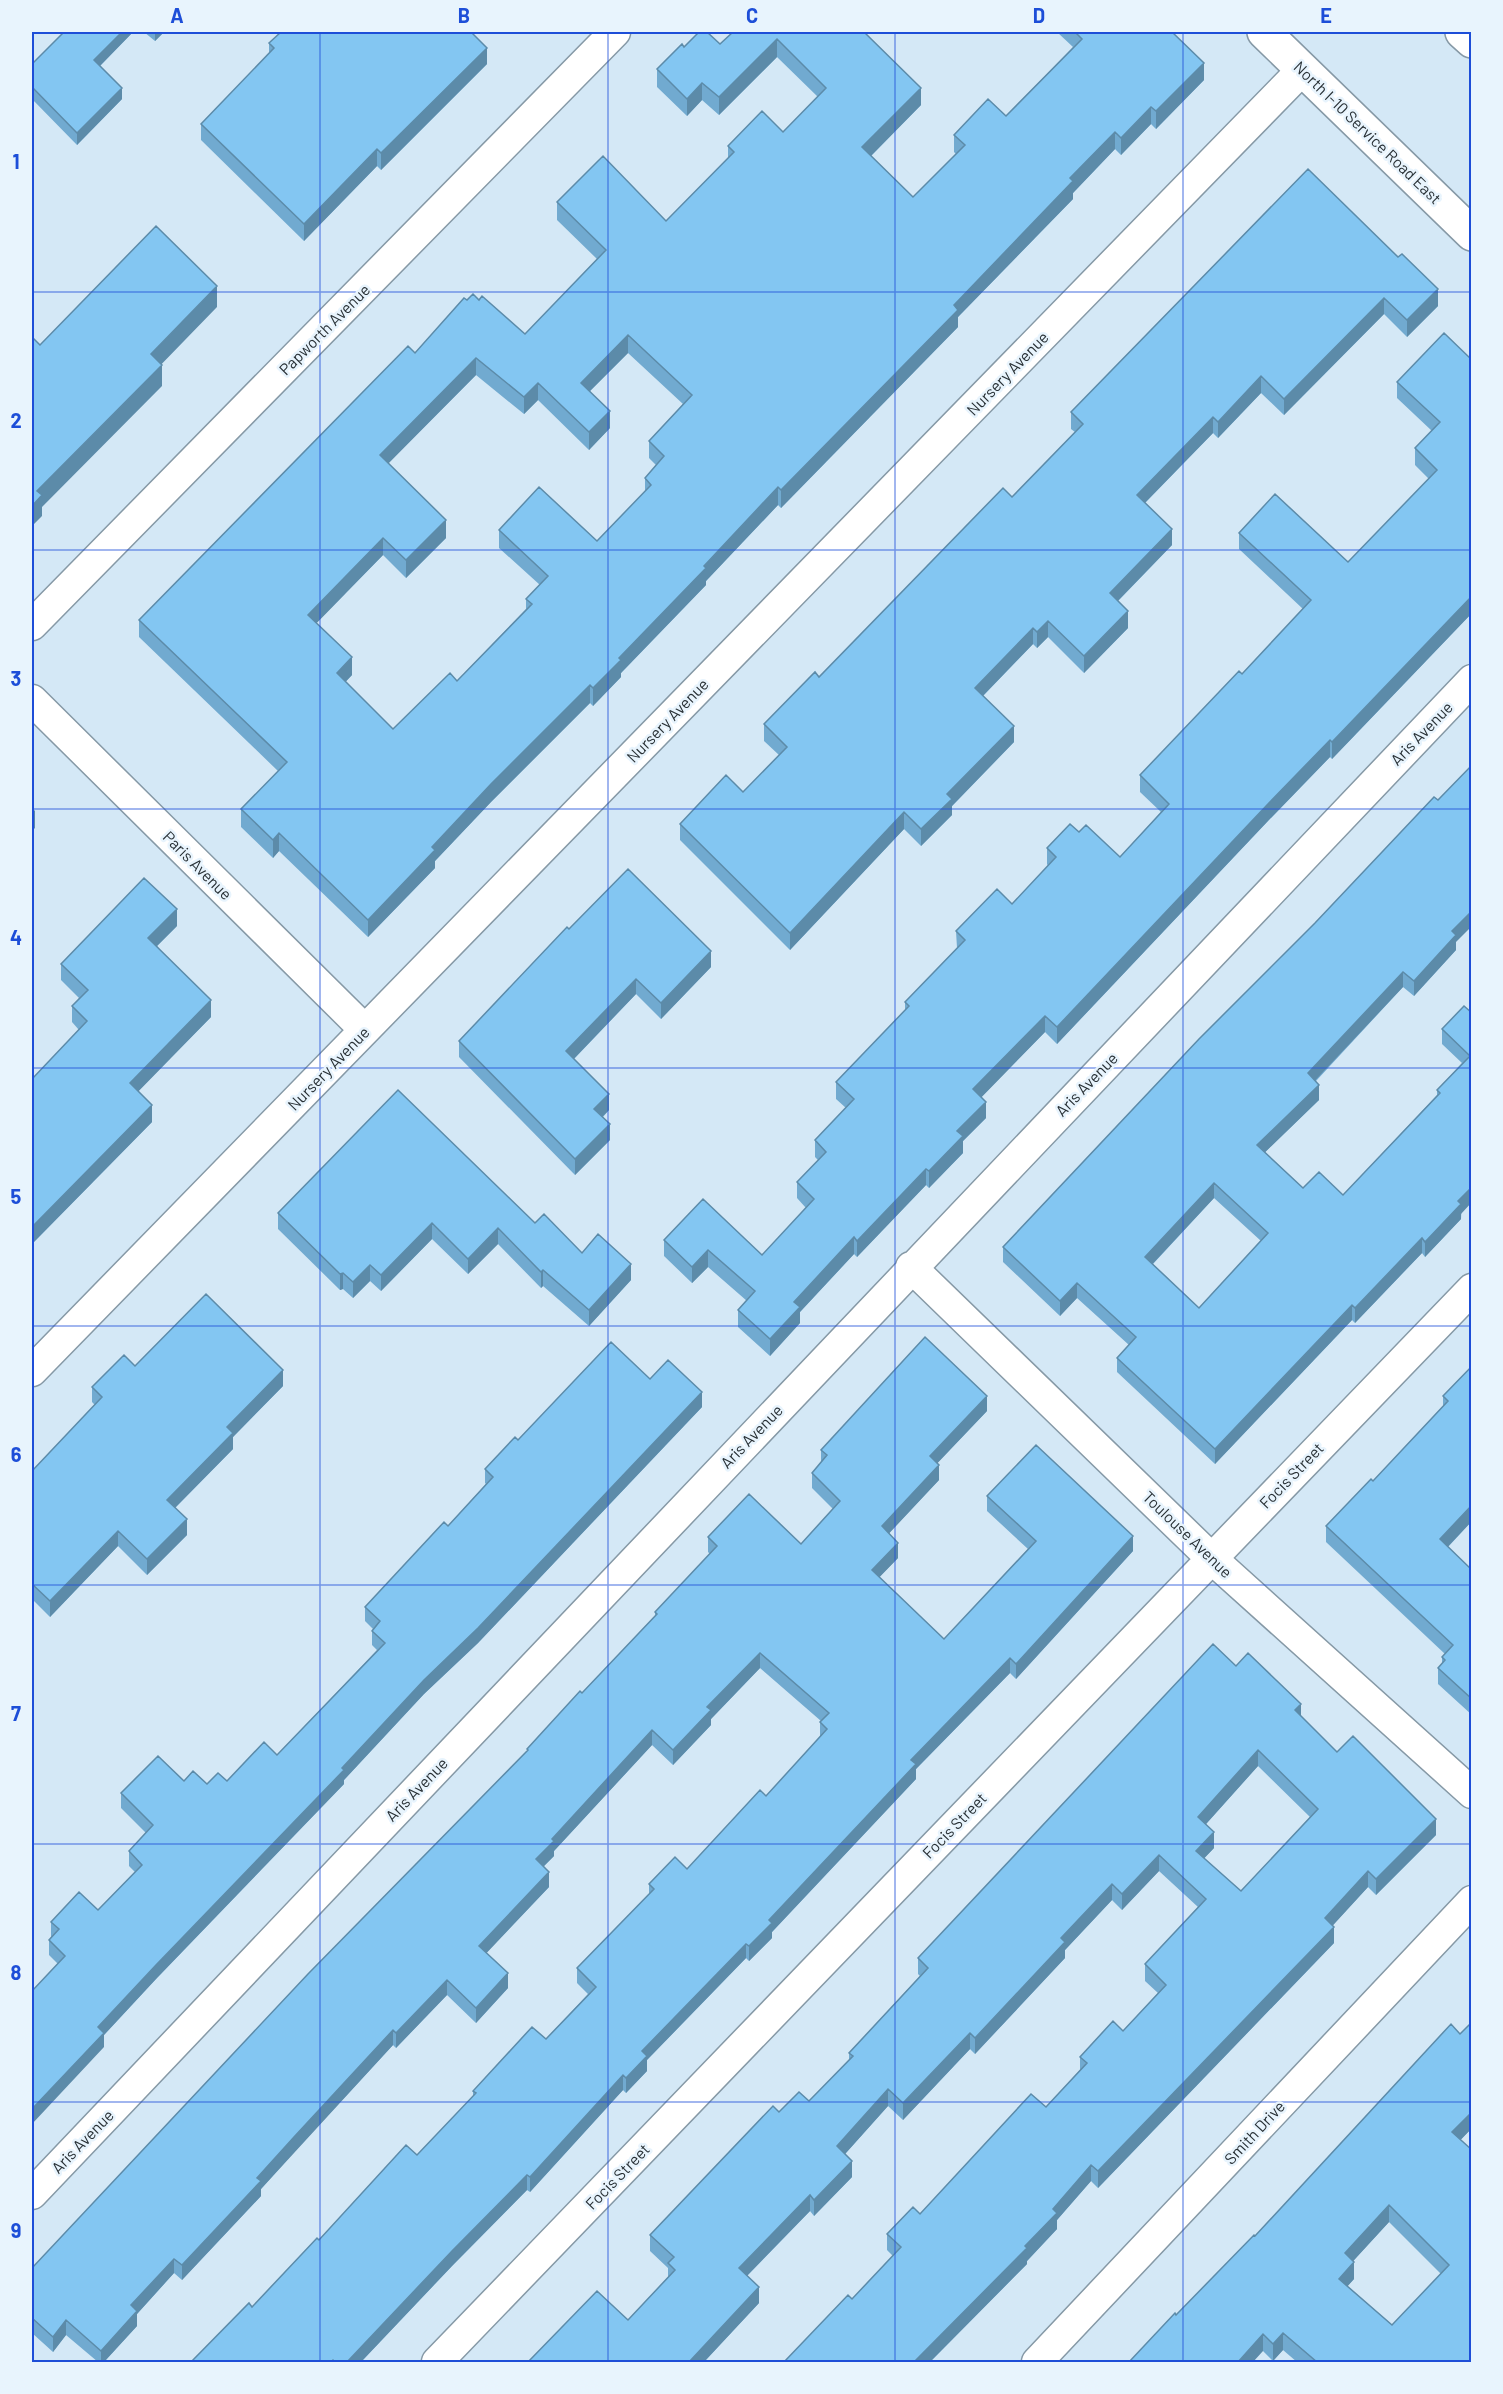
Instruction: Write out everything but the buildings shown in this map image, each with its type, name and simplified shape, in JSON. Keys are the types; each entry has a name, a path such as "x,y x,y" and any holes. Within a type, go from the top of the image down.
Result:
{"main road":[{"name":"North I-10 Service Road East","path":"1264,32 1472,234"},
{"path":"1462,32 1472,40"}],"street":[{"name":"Papworth Avenue","path":"32,625 615,32"},
{"name":"Nursery Avenue","path":"32,1371 1303,69"},
{"name":"Aris Avenue","path":"32,2194 1472,680"},
{"name":"Paris Avenue","path":"32,700 364,1030"},
{"name":"Toulouse Avenue","path":"911,1268 1211,1558 1472,1793"},
{"name":"Focis Street","path":"437,2362 1472,1289"},
{"name":"Smith Drive","path":"1037,2362 1472,1902"}]}
